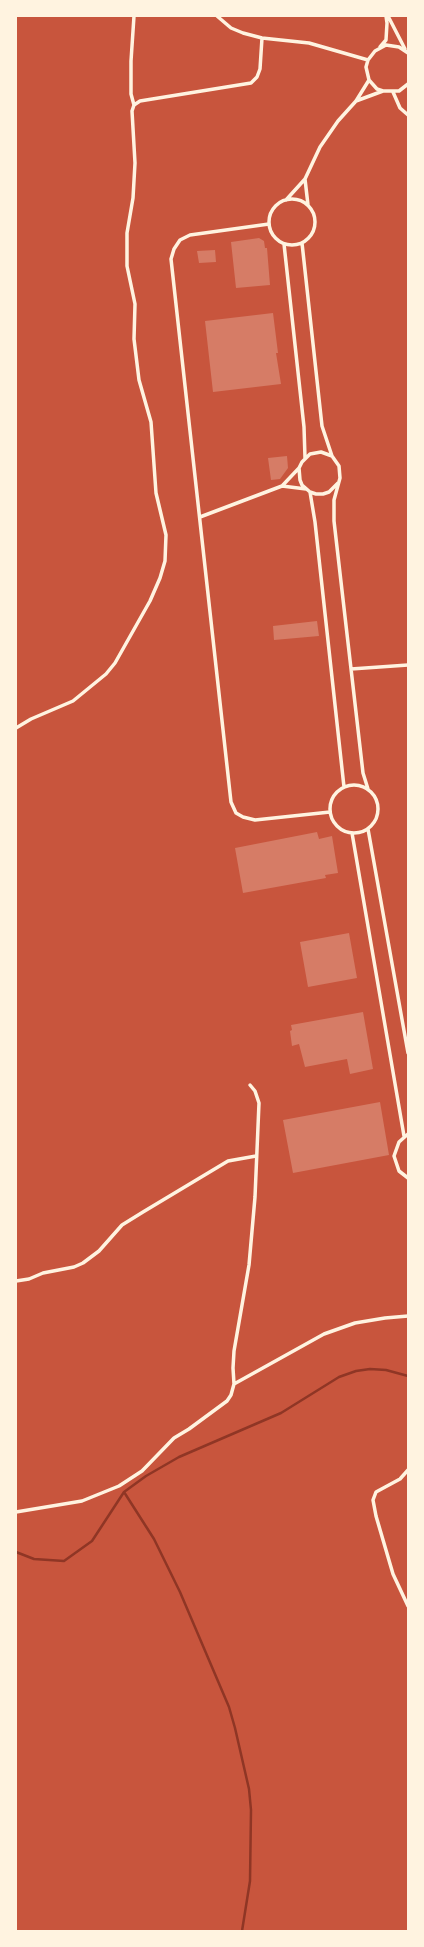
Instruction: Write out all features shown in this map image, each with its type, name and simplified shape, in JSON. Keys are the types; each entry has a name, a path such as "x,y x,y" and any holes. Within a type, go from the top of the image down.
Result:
{"street":[{"path":"16,728 31,719 72,701 106,674 115,663 150,601 166,561 166,536 156,493 151,422 139,380 134,339 135,304 127,266 127,233 134,186 135,163 132,111 134,105 131,94 131,61 134,16"},
{"path":"217,16 232,28 262,38 309,44 368,60"},
{"path":"387,16 388,23 386,40 368,60 367,73 369,80 377,89 383,91 393,92 408,84"},
{"path":"387,16 406,52"},
{"path":"134,105 140,101 251,83 257,77 260,69 262,38"},
{"path":"379,48 392,45 406,52"},
{"path":"286,200 302,201 313,212 314,227 308,239 296,245 284,244 274,236 269,224 271,212 275,206 286,200 305,179 320,148 338,121 356,101 369,80"},
{"path":"356,101 383,91"},
{"path":"393,92 400,108 408,116"},
{"path":"305,179 308,206"},
{"path":"269,224 190,235 180,240 174,249 171,259 231,802 236,812 243,817 255,820 330,812"},
{"path":"302,243 322,426 332,456 340,466 340,478 334,500 334,521 363,773 368,789 377,800 378,807 376,820 368,829 360,833 344,831 337,826 330,812 333,797 344,787 356,785 368,789"},
{"path":"284,244 304,434 305,458"},
{"path":"200,517 282,486 310,454 321,452 332,456"},
{"path":"299,468 300,480 310,492 323,494 329,492 338,484"},
{"path":"282,486 306,489"},
{"path":"310,492 315,522 344,787"},
{"path":"351,669 408,665"},
{"path":"368,829 408,1053"},
{"path":"352,833 406,1135 399,1142 394,1156 399,1171 408,1178"},
{"path":"16,1512 82,1501 119,1486 142,1471 174,1438 189,1429 227,1401 231,1395 234,1384 234,1351 249,1265 255,1197 259,1103 255,1091 250,1085"},
{"path":"16,1281 24,1280 43,1273 74,1267 83,1263 99,1251 122,1225 143,1212 228,1161 256,1156"},
{"path":"234,1384 324,1334 356,1323 408,1316"},
{"path":"408,1470 400,1479 376,1492 373,1500 374,1511 393,1574 408,1606"}],"building":[{"path":"259,238 264,241 265,248 267,248 270,285 236,288 231,242"},
{"path":"215,250 216,262 199,263 197,251"},
{"path":"273,313 278,353 276,353 281,384 213,392 205,321"},
{"path":"287,456 288,468 280,479 271,480 268,458"},
{"path":"317,621 319,636 274,640 273,626"},
{"path":"317,832 319,839 332,836 338,873 325,875 326,878 243,893 235,848"},
{"path":"349,933 357,978 308,987 300,942"},
{"path":"363,1012 373,1069 350,1074 347,1059 305,1067 299,1044 292,1046 290,1031 292,1030 291,1025"},
{"path":"380,1102 389,1155 293,1173 283,1120"}],"waterway":[{"path":"16,1552 34,1559 64,1561 92,1541 124,1492 146,1476 179,1457 281,1413 339,1377 356,1371 370,1369 386,1370 408,1376"},
{"path":"124,1492 154,1539 180,1592 229,1707 235,1728 249,1789 251,1810 250,1881 242,1931"}]}
